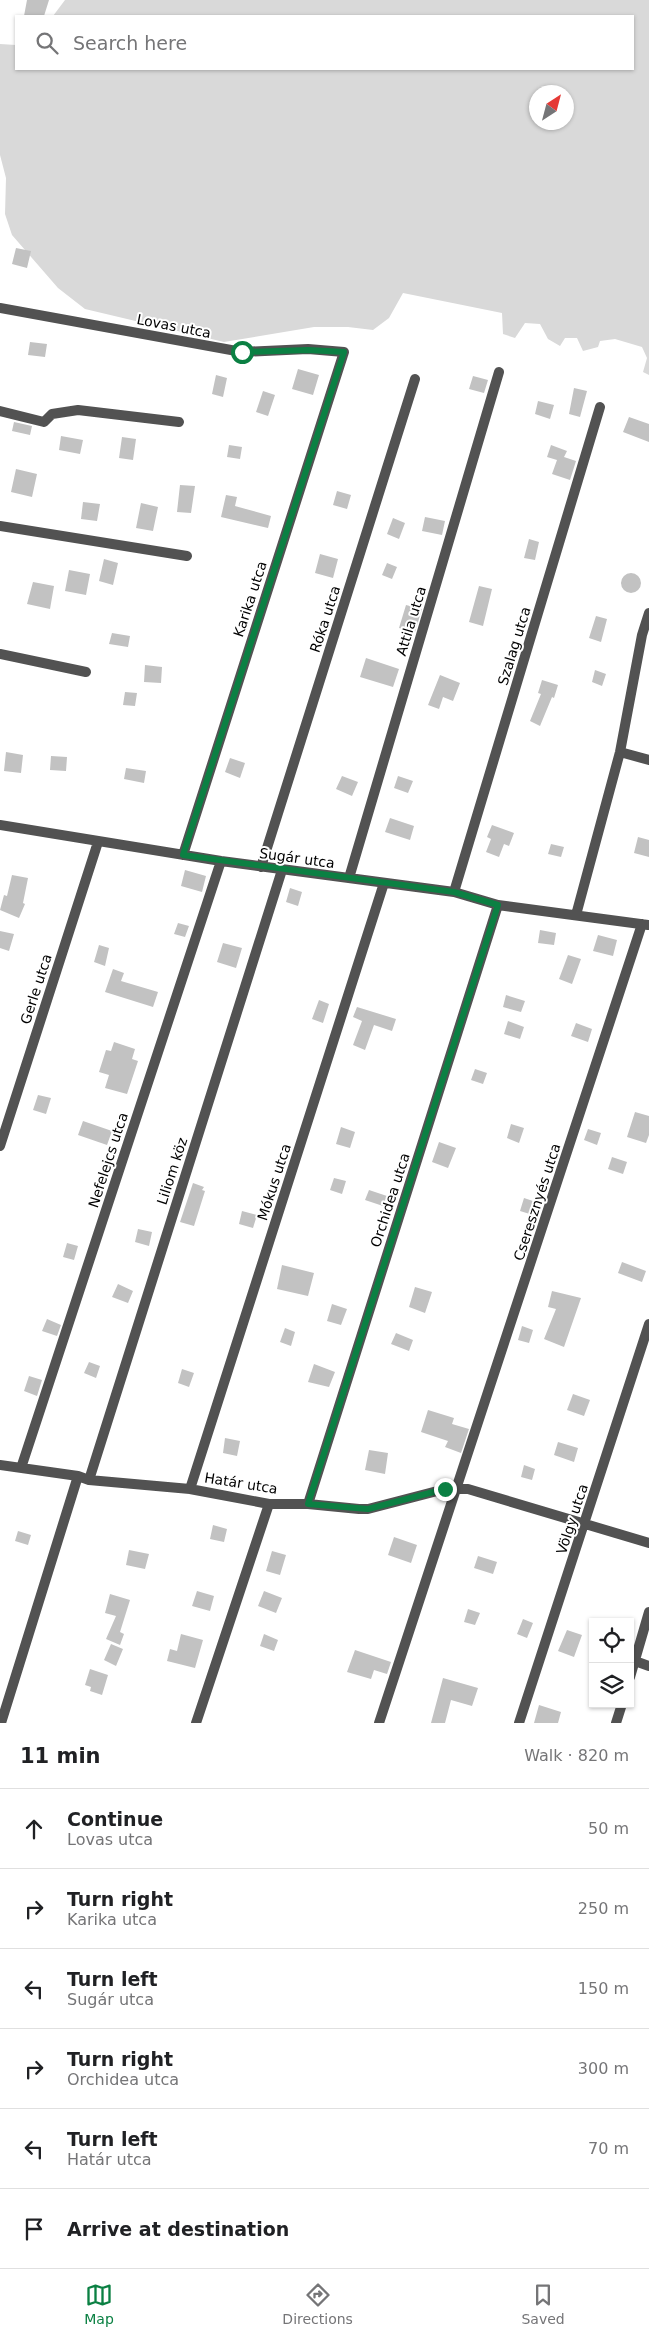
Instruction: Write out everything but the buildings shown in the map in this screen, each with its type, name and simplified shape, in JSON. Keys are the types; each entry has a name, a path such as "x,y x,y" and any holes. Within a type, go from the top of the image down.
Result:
{"street":[{"name":"Lovas utca","path":"0,308 242,352 308,350 344,352"},
{"name":"Karika utca","path":"183,855 344,352"},
{"name":"Attila utca","path":"349,878 499,372"},
{"name":"Róka utca","path":"261,867 415,379"},
{"name":"Szalag utca","path":"454,892 600,407"},
{"path":"0,411 44,422 52,414 78,410 179,422"},
{"path":"0,526 187,556"},
{"path":"576,915 620,752 642,635 649,614"},
{"path":"0,654 86,672"},
{"path":"620,752 649,760"},
{"name":"Sugár utca","path":"0,825 261,867 454,892 498,905 646,925"},
{"name":"Gerle utca","path":"0,1146 98,842"},
{"name":"Nefelejcs utca","path":"22,1468 221,861"},
{"name":"Liliom köz","path":"88,1480 282,870"},
{"name":"Mókus utca","path":"190,1489 384,884"},
{"name":"Orchidea utca","path":"308,1504 498,905"},
{"name":"Cseresznyés utca","path":"379,1723 646,925"},
{"name":"Völgy utca","path":"519,1723 649,1324"},
{"name":"Határ utca","path":"0,1465 78,1476 88,1480 190,1489 269,1504 308,1504 368,1509 445,1489 468,1489 649,1544"},
{"path":"1,1723 78,1476"},
{"path":"196,1723 269,1504"},
{"path":"634,1664 649,1612"},
{"path":"635,1661 649,1666"},
{"path":"616,1723 621,1708"}],"shaded area":[{"path":"65,0 649,0 649,375 643,372 647,358 642,347 615,339 600,341 598,347 583,351 577,338 565,338 560,346 548,339 540,324 525,323 515,338 503,334 502,313 403,293 389,318 373,330 348,327 314,327 224,342 85,309 58,288 12,235 5,214 6,178 0,155 0,44 15,45 15,70 634,70 634,15 54,15"}],"route":[{"path":"242,352 308,350 344,352 183,855 454,892 498,905 308,1504 368,1509 445,1489"}]}
